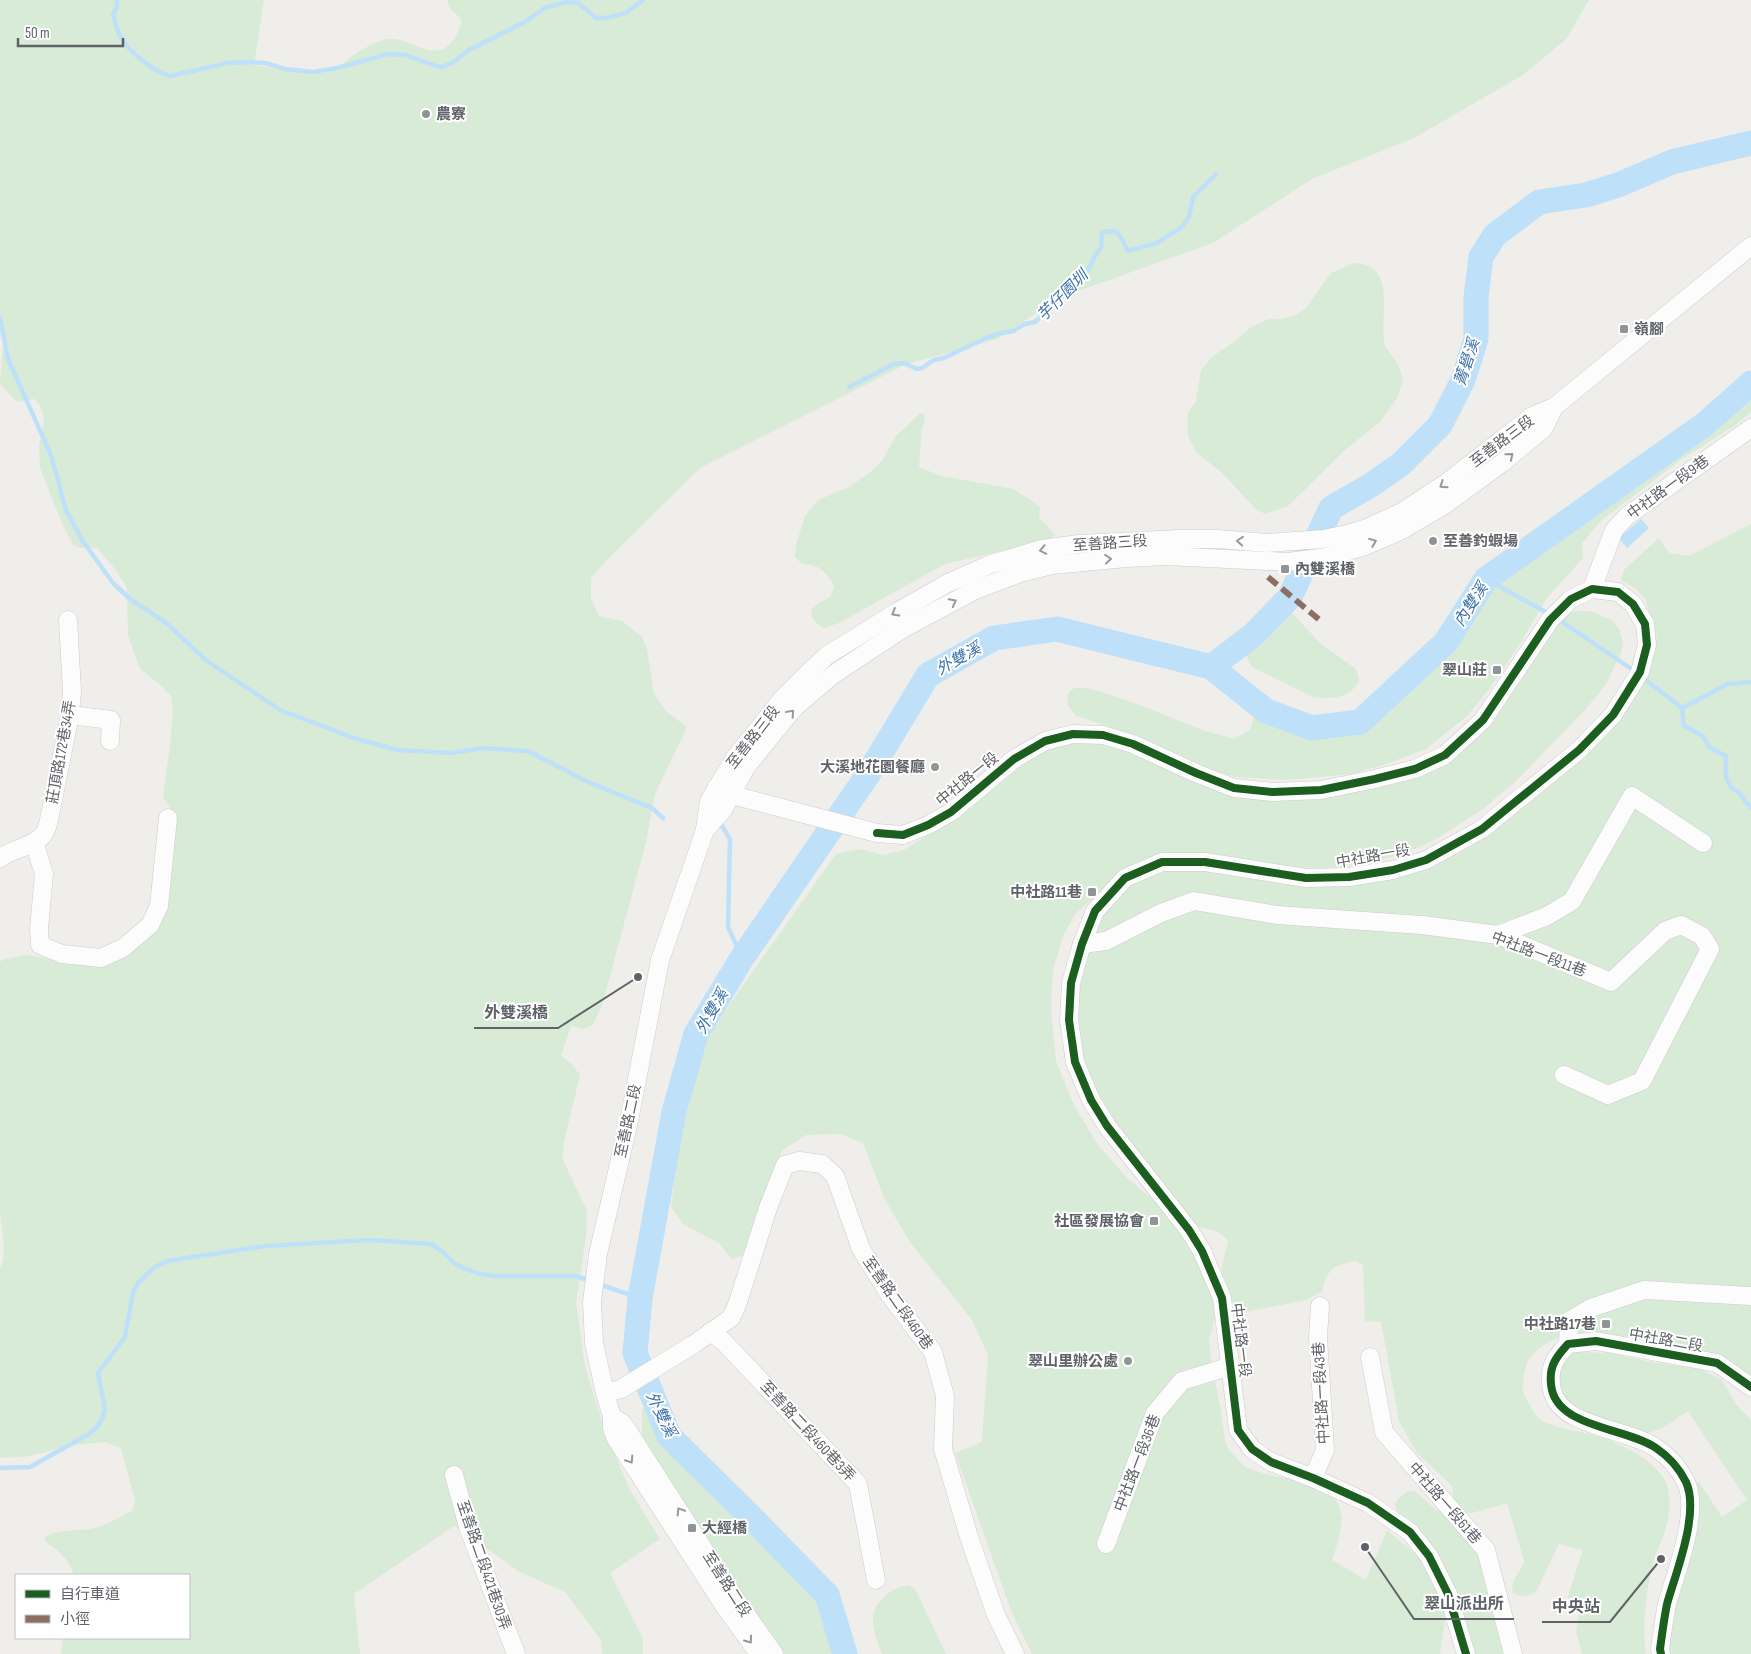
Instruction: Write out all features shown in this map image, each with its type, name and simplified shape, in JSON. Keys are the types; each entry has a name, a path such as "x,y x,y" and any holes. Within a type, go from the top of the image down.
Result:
{"street":[{"name":"至善路三段","path":"732,794 734,759 784,698 826,656 948,583 991,564 1042,550 1079,544 1218,539 1267,543 1289,542 1324,539 1367,528 1402,512 1446,483 1532,416 1554,407 1751,246"},
{"name":"至善路三段","path":"732,794 746,767 794,708 834,674 904,628 975,590 1020,573 1052,565 1126,558 1209,557 1288,562 1327,556 1365,546 1400,531 1443,506 1502,463 1544,428 1554,407"},
{"name":"中社路一段9巷","path":"1592,589 1614,530 1627,516 1751,428"},
{"name":"中社路一段","path":"732,794 877,833 903,834 928,825 951,812 1014,759 1045,741 1073,734 1103,735 1133,744 1196,774 1234,788 1273,792 1321,790 1375,779 1415,769 1445,755 1483,720 1550,620 1571,599 1592,589 1618,592 1633,604 1645,624 1647,645 1640,672 1613,715 1579,750 1482,829 1426,860 1393,870 1349,877 1306,878 1205,862 1162,862 1124,878 1095,911 1082,944 1071,983 1069,1020 1075,1062 1091,1100 1107,1126 1184,1224 1202,1251 1222,1298 1238,1430 1252,1450 1271,1462 1313,1478 1368,1503 1410,1532 1429,1556 1448,1594 1466,1654"},
{"name":"莊頂路172巷34弄","path":"34,842 45,832 49,820 70,715 72,691 68,620"},
{"path":"70,715 111,720 110,741"},
{"name":"至善路二段","path":"732,794 709,801 705,830 660,960 629,1121 598,1254 592,1310 594,1343 613,1391 612,1428 615,1437 725,1607 759,1654"},
{"path":"1498,935 1547,916 1572,900 1632,796 1703,843"},
{"path":"0,858 34,842 44,874 39,929 40,945 62,954 101,958 123,948 150,925 159,906 168,818"},
{"name":"中社路一段11巷","path":"1082,944 1106,941 1161,913 1194,901 1276,915 1422,925 1498,935 1611,982 1665,931 1681,925 1702,936 1710,949 1642,1080 1608,1096 1564,1075"},
{"name":"至善路二段460巷","path":"613,1391 694,1344 731,1318 737,1306 768,1208 784,1165 799,1161 822,1164 835,1176 861,1249 889,1294 933,1352 946,1396 943,1449 969,1537 996,1615 1015,1654"},
{"path":"1661,1654 1660,1649 1667,1606 1684,1547 1691,1508 1686,1483 1674,1463 1656,1447 1578,1419 1565,1412 1556,1401 1551,1386 1551,1368 1556,1357 1568,1344 1569,1321 1590,1308 1644,1290 1751,1296"},
{"name":"中社路一段43巷","path":"1313,1478 1325,1450 1318,1337 1320,1306"},
{"name":"至善路二段460巷3弄","path":"710,1332 723,1341 858,1484 876,1580"},
{"name":"中社路二段","path":"1568,1344 1596,1341 1717,1362 1751,1387"},
{"name":"中社路一段61巷","path":"1370,1357 1384,1432 1486,1550 1513,1654"},
{"name":"中社路一段36巷","path":"1106,1544 1155,1413 1182,1381 1231,1366"},
{"name":"至善路二段","path":"612,1416 622,1422 736,1600 774,1654"},
{"name":"至善路二段421巷30弄","path":"454,1475 468,1527 516,1654"}],"green space":[{"path":"0,0 264,0 254,65 295,72 317,73 337,69 359,51 383,40 404,41 435,51 445,48 454,39 462,22 449,7 448,0 1589,0 1567,38 1523,75 1414,138 1312,179 1213,243 1061,297 997,339 907,364 700,468 591,578 591,598 599,616 622,621 642,637 647,649 654,694 667,712 687,727 655,794 646,842 603,1002 593,1025 583,1029 571,1026 561,1056 571,1063 580,1075 562,1158 587,1211 586,1237 576,1302 585,1367 604,1428 630,1490 660,1539 610,1573 643,1639 643,1654 602,1654 601,1640 565,1592 520,1572 454,1526 354,1594 360,1654 61,1654 63,1639 190,1639 190,1574 74,1574 63,1556 45,1541 44,1538 54,1533 101,1526 133,1510 135,1500 121,1448 105,1442 75,1445 24,1457 0,1458 0,1267 4,1256 4,1249 0,1213 0,962 24,955 86,964 154,928 174,814 163,797 173,709 171,696 163,687 140,669 128,636 127,588 115,569 97,548 80,548 73,545 62,523 40,468 39,447 44,418 40,406 35,399 17,402 0,384 3,341 0,331"},
{"path":"1354,263 1367,266 1376,272 1381,281 1384,292 1383,330 1385,344 1396,361 1403,379 1398,396 1381,421 1345,450 1288,506 1265,514 1257,510 1220,471 1197,453 1188,436 1188,413 1196,401 1201,370 1212,357 1250,328 1268,319 1282,319 1296,315 1306,308 1331,273"},
{"path":"1751,391 1751,412 1734,426 1682,459 1602,520 1582,543 1583,558 1547,598 1518,647 1490,688 1467,716 1426,749 1386,764 1351,774 1289,780 1235,777 1196,765 1146,740 1075,715 1067,704 1071,690 1085,688 1118,697 1205,731 1234,739 1250,730 1254,717 1271,718 1291,727 1313,731 1334,732 1354,730 1377,716 1457,640 1487,601 1500,580 1516,562 1707,425"},
{"path":"920,413 924,415 925,421 922,428 919,467 941,476 1014,489 1040,507 1039,518 1055,535 1045,541 945,564 839,623 824,628 815,621 811,610 830,597 834,587 833,584 829,577 820,569 802,563 795,557 796,545 805,516 818,500 849,487 869,473 882,461 896,436"},
{"path":"1751,524 1751,1377 1741,1368 1712,1355 1677,1345 1623,1336 1595,1335 1554,1339 1544,1345 1530,1358 1524,1373 1523,1389 1528,1403 1538,1418 1552,1425 1596,1436 1626,1448 1655,1467 1668,1486 1670,1504 1668,1522 1653,1564 1647,1597 1644,1633 1646,1654 1582,1654 1576,1632 1579,1614 1569,1609 1568,1596 1583,1550 1559,1544 1537,1590 1526,1596 1513,1593 1514,1581 1524,1561 1507,1503 1472,1513 1465,1512 1454,1503 1452,1486 1417,1453 1399,1421 1381,1322 1365,1321 1363,1265 1356,1261 1337,1266 1329,1272 1322,1291 1306,1300 1241,1313 1231,1312 1222,1279 1228,1240 1213,1230 1195,1228 1096,1100 1084,1071 1076,1033 1075,995 1084,957 1103,915 1120,893 1135,882 1161,870 1202,867 1262,880 1310,885 1392,876 1527,803 1652,659 1657,637 1645,598 1635,588 1621,580 1624,570 1659,538 1669,553 1689,556"},
{"path":"1286,610 1291,612 1321,644 1356,669 1359,680 1351,691 1333,698 1313,697 1252,667 1247,658 1248,648"},
{"path":"1576,611 1591,611 1613,621 1619,629 1623,643 1621,653 1605,686 1583,712 1517,780 1484,808 1435,840 1397,856 1361,865 1322,868 1279,867 1199,857 1106,886 1075,914 1063,936 1053,970 1051,1009 1056,1061 1074,1105 1097,1144 1128,1179 1159,1204 1192,1246 1214,1301 1216,1313 1209,1340 1225,1441 1229,1450 1245,1467 1265,1474 1301,1481 1331,1495 1339,1505 1342,1519 1338,1542 1332,1560 1366,1580 1387,1530 1421,1559 1447,1608 1440,1654 1032,1654 1012,1613 955,1453 982,1442 988,1355 972,1320 910,1242 885,1200 863,1143 840,1134 806,1135 782,1151 745,1255 731,1259 719,1243 683,1224 671,1207 678,1154 703,1042 836,854 861,849 883,855 904,850 964,812 1047,748 1072,741 1106,741 1230,792 1428,770 1563,616"},
{"path":"1576,1352 1609,1353 1651,1362 1700,1369 1722,1380 1736,1404 1751,1420 1751,1654 1665,1654 1694,1487 1699,1482 1722,1517 1747,1500 1688,1411 1661,1428 1642,1433 1619,1427 1561,1402 1556,1363 1563,1357"},
{"path":"649,1406 653,1411 661,1437 793,1574 821,1607 836,1654 781,1654 642,1438 642,1411"},
{"path":"1409,1491 1416,1492 1437,1511 1444,1506 1477,1545 1506,1654 1471,1654 1395,1506 1398,1499"},
{"path":"908,1585 915,1589 946,1654 882,1654 873,1624 875,1610 878,1604 890,1592"}],"water":[{"path":"1641,519 1649,528 1627,548 1619,538"}],"waterway":[{"path":"117,0 117,7 113,15 123,41 144,62 170,76 228,63 251,62 313,72 337,68 388,54 405,55 442,67 452,63 469,50 523,23 545,8 566,2 578,3 596,18 606,18 626,13 643,0"},
{"name":"菁礐溪","path":"1211,667 1253,635 1290,597 1331,508 1371,485 1401,464 1440,425 1463,380 1476,339 1476,297 1481,257 1495,235 1539,202 1586,195 1618,185 1672,162 1751,143"},
{"name":"芋仔園圳","path":"849,387 894,364 904,363 917,369 922,368 934,360 944,358 986,338 1013,331 1025,324 1035,322 1079,281 1087,271 1101,248 1102,233 1112,231 1119,234 1128,251 1157,243 1182,227 1189,217 1193,197 1216,174"},
{"path":"0,317 8,359 51,455 66,510 82,540 113,583 130,599 165,622 207,661 280,710 354,738 397,750 452,753 483,748 528,751 586,781 652,808 663,818"},
{"name":"外雙溪","path":"845,1654 827,1595 669,1436 635,1353 640,1298 674,1112 696,1034 742,958 867,776 928,675 994,638 1057,629 1211,667 1266,711 1312,728 1360,722 1446,642 1486,579 1705,424 1751,383"},
{"name":"內雙溪","path":"1486,579 1551,615"},
{"path":"1558,619 1636,672"},
{"path":"1642,677 1682,708 1684,726 1703,736 1710,748 1726,756 1726,778 1731,787 1739,793 1751,808"},
{"path":"1682,708 1728,684 1751,682"},
{"path":"722,826 730,839 728,927 742,958"},
{"path":"0,1468 30,1467 89,1434 97,1427 105,1409 98,1373 125,1337 133,1292 138,1283 154,1268 167,1261 265,1246 370,1240 431,1244 443,1252 455,1264 480,1274 496,1276 576,1276 591,1281"},
{"path":"598,1284 640,1298"}],"marked path":[{"path":"1268,577 1322,622"}],"cycle path":[{"path":"877,833 903,835 928,825 951,812 1014,759 1045,741 1073,734 1103,735 1133,744 1234,788 1273,792 1321,790 1415,769 1445,755 1483,720 1550,620 1571,599 1592,589 1618,592 1633,604 1645,624 1647,645 1640,672 1613,715 1579,750 1482,829 1426,860 1393,870 1349,877 1306,878 1205,862 1162,862 1125,878 1095,911 1082,944 1071,983 1069,1020 1075,1062 1091,1100 1107,1126 1189,1230 1202,1251 1222,1298 1238,1430 1252,1449 1271,1462 1313,1478 1368,1503 1410,1532 1429,1556 1448,1594 1466,1654"},
{"path":"1661,1654 1660,1649 1667,1604 1681,1560 1689,1526 1690,1495 1686,1482 1673,1463 1656,1448 1627,1435 1593,1425 1564,1410 1555,1399 1551,1384 1552,1367 1568,1344 1596,1341 1717,1363 1751,1387"}],"place":[{"name":"農寮","path":"426,114"},
{"name":"嶺腳","path":"1624,329"},
{"name":"至善釣蝦場","path":"1433,541"},
{"name":"內雙溪橋","path":"1285,569"},
{"name":"翠山莊","path":"1497,670"},
{"name":"大溪地花園餐廳","path":"935,767"},
{"name":"中社路11巷","path":"1092,892"},
{"name":"外雙溪橋","path":"638,977"},
{"name":"社區發展協會","path":"1154,1221"},
{"name":"中社路17巷","path":"1606,1324"},
{"name":"翠山里辦公處","path":"1128,1361"},
{"name":"大經橋","path":"692,1528"},
{"name":"翠山派出所","path":"1365,1547"},
{"name":"中央站","path":"1661,1559"}]}
